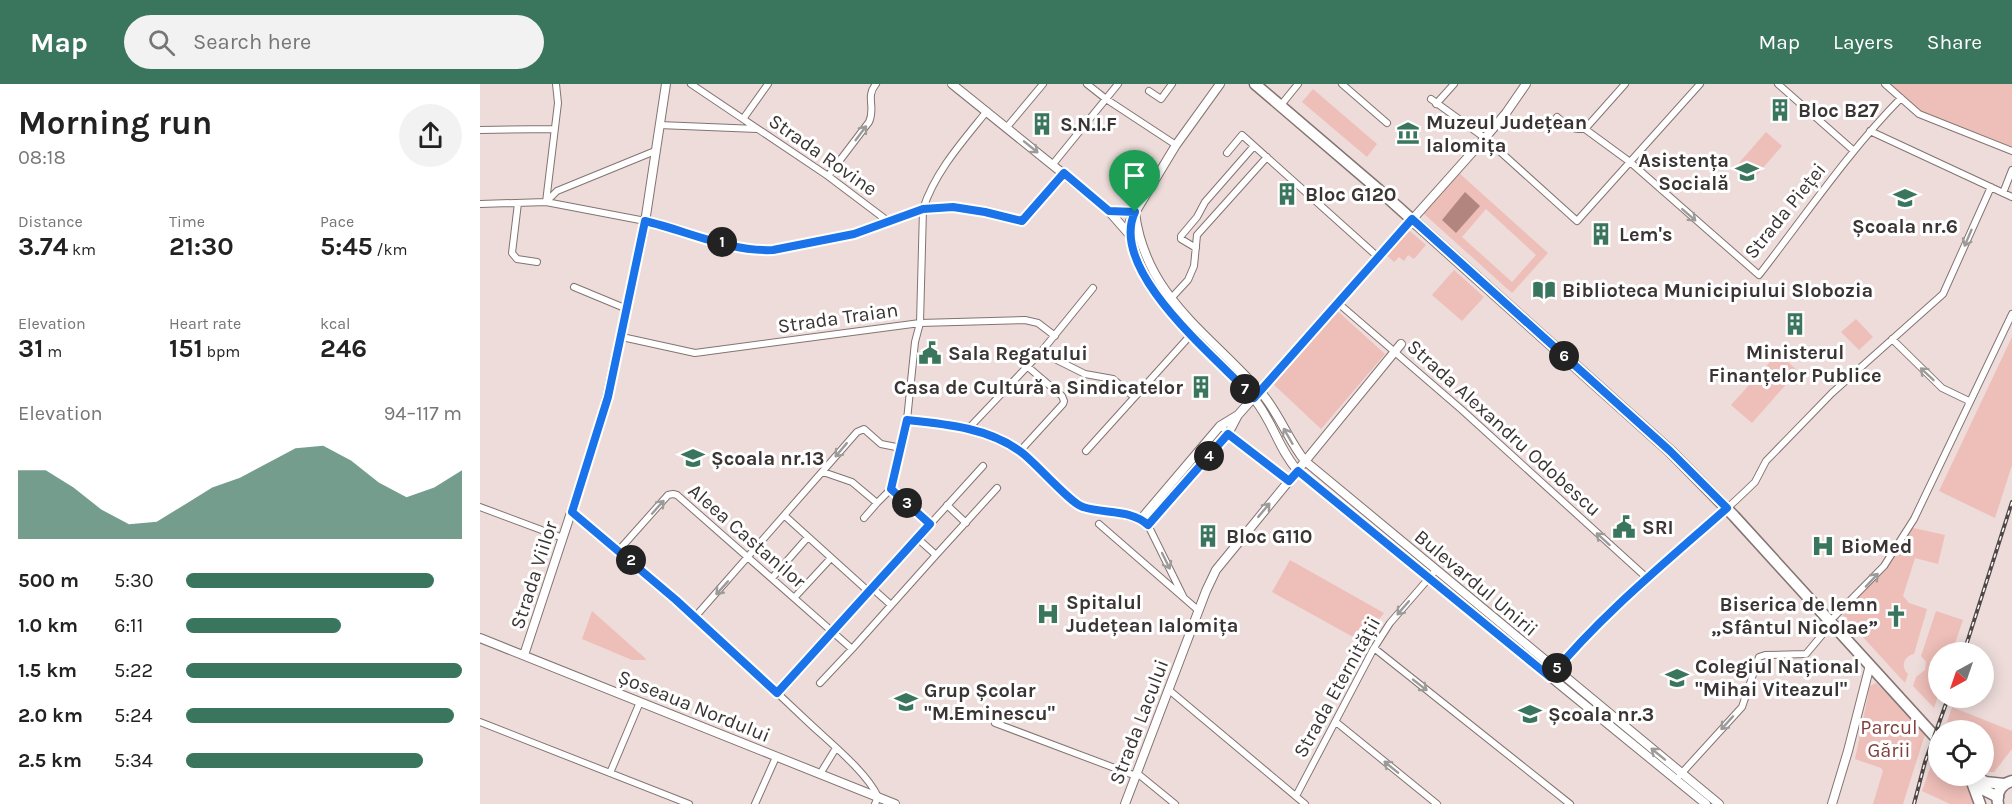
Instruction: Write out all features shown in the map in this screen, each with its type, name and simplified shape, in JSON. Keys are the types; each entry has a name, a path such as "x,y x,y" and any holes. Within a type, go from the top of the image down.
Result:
{"main road":[{"path":"1256,84 1412,219 1658,440 1727,508 1928,729"},
{"path":"1979,786 1996,801 2012,771"},
{"path":"1973,786 1980,804"}],"street":[{"path":"546,202 558,103 556,84"},
{"name":"Strada Viilor","path":"524,655 596,440 622,337 645,221 666,84"},
{"name":"Strada Rovine","path":"691,84 828,176 890,222"},
{"path":"742,119 768,84"},
{"path":"828,176 869,122 873,112 870,92 876,84"},
{"path":"952,84 1109,211 1129,234 1144,274 1164,306 1190,335 1257,395"},
{"path":"1007,127 1043,84"},
{"path":"1087,84 1176,145"},
{"path":"1053,164 1118,84"},
{"path":"1149,91 1161,99 1172,84"},
{"path":"1129,234 1130,221 1135,212 1176,145 1220,84"},
{"path":"1281,105 1298,84"},
{"path":"1342,84 1387,123"},
{"path":"1454,84 1433,102 1485,138 1577,221 1700,84"},
{"path":"1142,519 1220,426 1238,415 1257,395 1485,138 1526,84"},
{"path":"1585,129 1625,84"},
{"path":"1778,84 1854,151 1900,98"},
{"path":"1886,84 1919,114 2012,151"},
{"path":"864,518 891,489 907,420 915,342 920,323 923,209 928,193 950,158 987,111"},
{"path":"1557,117 1569,128 1585,129 1630,162"},
{"path":"659,125 758,129"},
{"path":"480,130 554,129"},
{"path":"1870,132 2012,197"},
{"path":"1227,153 1242,135 1378,257"},
{"path":"1196,248 1185,243 1181,236 1197,217 1205,202 1254,146"},
{"path":"546,202 557,191 655,151"},
{"name":"Strada Pieței","path":"1630,162 1759,275 1854,151"},
{"path":"1164,306 1188,280 1194,266 1197,235 1267,158"},
{"path":"2003,193 2012,170"},
{"path":"480,204 546,202 645,221 739,247 761,250 837,238 923,209 953,207 1022,221 1064,173"},
{"path":"1550,677 1577,645 1647,578 1755,482 1766,461 1775,450 1832,393 1943,294 1991,187"},
{"path":"518,203 512,253 517,259 537,262"},
{"path":"1109,211 1135,212"},
{"path":"1135,212 1138,234 1147,260 1171,299 1257,395"},
{"path":"574,287 627,309"},
{"path":"969,428 1028,367 1093,288"},
{"name":"Strada Alexandru Odobescu","path":"1338,303 1462,410 1647,578"},
{"path":"1679,776 1742,707 1759,657 1806,654 1831,622 1871,581 1891,556 1914,519 2012,314"},
{"name":"Strada Traian","path":"622,337 695,353 920,323 1032,321 1038,322 1055,336"},
{"path":"1086,451 1197,328"},
{"path":"1892,339 1942,388 1969,401"},
{"name":"Strada Lacului","path":"1125,804 1208,587 1224,559 1401,344"},
{"path":"1041,352 1085,374 1113,379 1134,397"},
{"path":"1020,451 1064,404 1062,396 1028,367"},
{"name":"Bulevardul Unirii","path":"1257,395 1305,461 1556,670 1679,776 1706,804"},
{"name":"Bulevardul Unirii","path":"1257,395 1287,458 1298,471 1550,677 1719,804"},
{"path":"1148,525 1228,434 1238,415"},
{"path":"907,420 969,428 1020,451 1081,507 1142,519 1148,525 1184,598"},
{"path":"1220,426 1289,481"},
{"path":"695,617 860,429 864,429 881,444 901,448"},
{"path":"777,693 982,466"},
{"path":"823,472 852,482 877,503"},
{"path":"820,683 997,488"},
{"path":"891,489 930,524"},
{"name":"Aleea Castanilor","path":"619,550 668,495 673,494 717,529 852,649"},
{"path":"947,506 966,522"},
{"path":"480,507 563,538"},
{"path":"572,512 695,617 836,748 872,784 877,801"},
{"path":"785,516 831,558 891,605"},
{"path":"1100,524 1199,611"},
{"path":"772,578 808,537"},
{"path":"917,538 936,555"},
{"path":"794,597 831,558"},
{"name":"Strada Eternității","path":"1296,796 1374,648 1390,623 1436,570"},
{"name":"Șoseaua Nordului","path":"480,638 820,774 877,801 895,804"},
{"path":"1374,648 1570,804"},
{"path":"1832,804 1870,665"},
{"path":"1169,690 1305,804"},
{"path":"610,773 640,702"},
{"path":"480,722 689,804"},
{"path":"1336,722 1437,804"},
{"path":"995,723 1137,775 1175,804"},
{"path":"820,774 836,748"},
{"path":"755,804 776,757"}],"green space":[{"path":"1888,84 2012,84 2012,149 1920,111"},
{"path":"1313,89 1377,144 1367,157 1302,102"},
{"path":"1766,132 1782,146 1755,177 1739,163"},
{"path":"1459,173 1548,253 1512,293 1423,213","holes":["1465,193 1479,206 1456,232 1442,220","1486,209 1536,255 1512,282 1462,237"]},
{"path":"1405,227 1426,245 1414,259 1408,255 1404,261 1399,257 1394,262 1383,252"},
{"path":"1454,270 1484,297 1462,321 1432,295"},
{"path":"1334,308 1385,354 1321,429 1269,380"},
{"path":"1856,319 1873,337 1859,350 1841,332"},
{"path":"2012,337 2012,465 1995,518 1939,491"},
{"path":"1778,353 1798,371 1752,423 1731,405"},
{"path":"1909,527 1945,535 1938,564 1915,558 1903,596 1909,603 1927,609 1914,654 1904,662 1904,668 1908,674 1905,683 1840,612 1871,581"},
{"path":"1290,560 1384,613 1362,642 1272,592"},
{"path":"592,611 646,659 632,660 582,639"},
{"path":"1936,611 1963,620 1955,642 1928,642 1928,702 1913,686 1916,677 1925,670 1926,662 1921,656"},
{"name":"Parcul Gării","path":"1876,683 1926,731 1903,804 1873,804 1883,771 1881,768 1855,759 1870,686"},
{"path":"1952,708 1954,708 1984,720 1948,720"},
{"path":"1994,724 2012,731 2012,749 1994,772"},
{"path":"1928,774 1928,786 1968,786 1975,804 1950,804 1922,791"}],"shaded area":[{"path":"1465,192 1480,206 1456,233 1442,220"}],"railway":[{"path":"1967,642 2012,502"},
{"path":"1914,804 1925,762 1944,708"}],"place":[{"name":"Bloc B27","path":"1780,110"},
{"name":"S.N.I.F","path":"1042,124"},
{"name":"Muzeul Județean Ialomița","path":"1408,133"},
{"name":"Asistența Socială","path":"1747,172"},
{"name":"Bloc G120","path":"1287,194"},
{"name":"Școala nr.6","path":"1905,198"},
{"name":"Lem's","path":"1601,234"},
{"name":"Biblioteca Municipiului Slobozia","path":"1544,290"},
{"name":"Ministerul Finanțelor Publice","path":"1795,324"},
{"name":"Sala Regatului","path":"930,353"},
{"name":"Casa de Cultură a Sindicatelor","path":"1201,387"},
{"name":"Școala nr.13","path":"693,458"},
{"name":"SRI","path":"1624,527"},
{"name":"Bloc G110","path":"1208,536"},
{"name":"BioMed","path":"1823,546"},
{"name":"Spitalul Județean Ialomița","path":"1048,614"},
{"name":"Biserica de lemn „Sfântul Nicolae”","path":"1896,616"},
{"name":"Colegiul Național \"Mihai Viteazul\"","path":"1677,678"},
{"name":"Grup Școlar \"M.Eminescu\"","path":"906,702"},
{"name":"Școala nr.3","path":"1530,714"}],"route":[{"path":"1064,173 1109,211 1135,212 1129,234 1139,263 1156,295 1182,327 1254,398 1412,219 1670,451 1727,508 1647,578 1577,645 1550,677 1298,471 1289,481 1228,434 1148,525 1142,519 1132,516 1081,507 1020,451 1004,442 969,428 907,420 891,489 930,524 777,693 676,600 572,512 608,397 645,221 739,247 773,250 854,234 923,209 937,207 985,212 1022,221 1064,173"}]}
